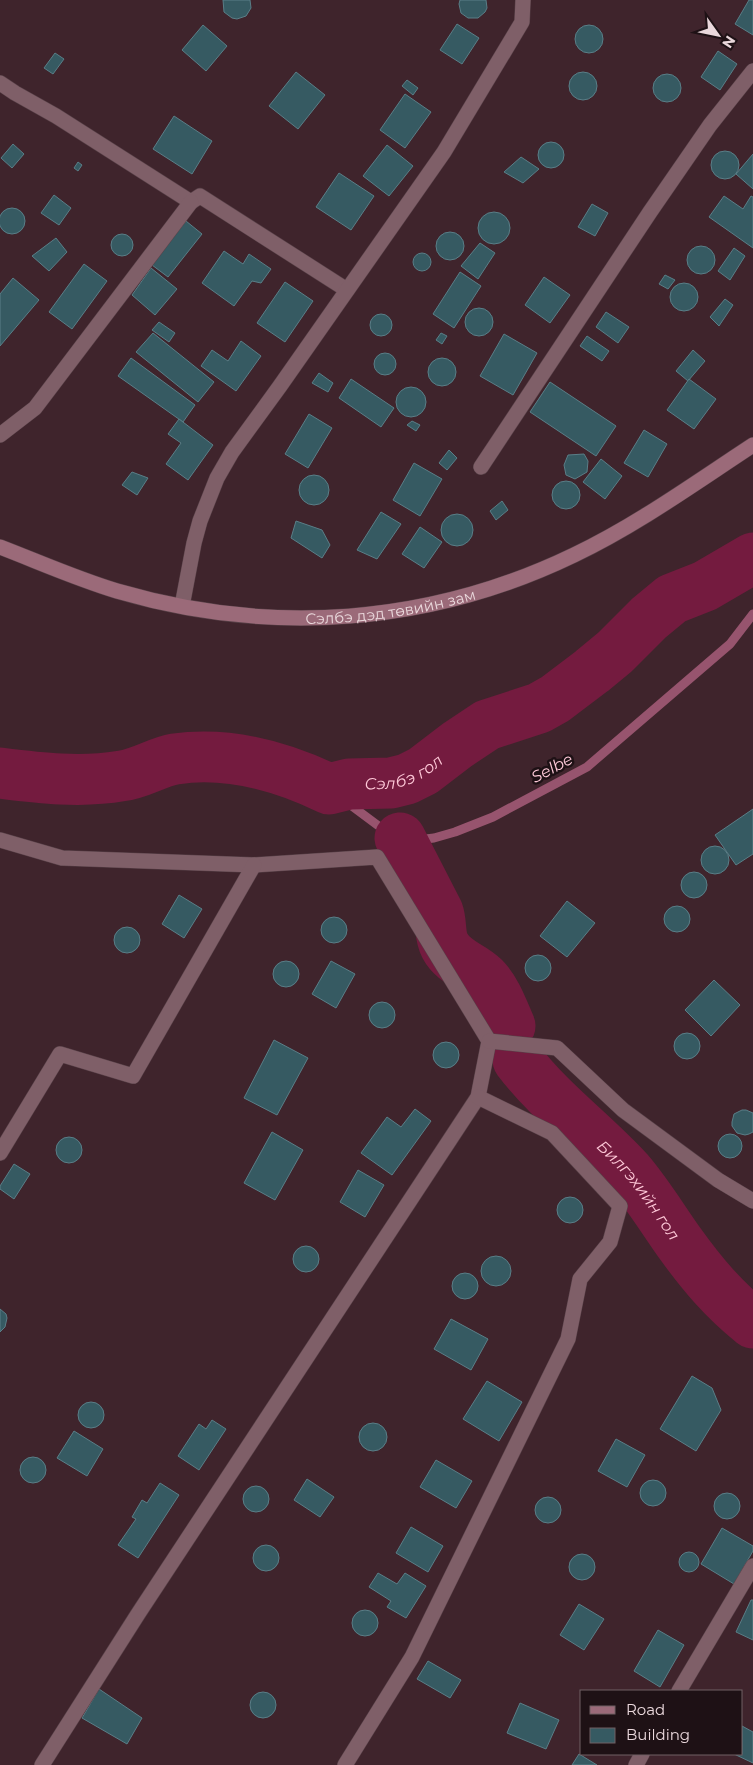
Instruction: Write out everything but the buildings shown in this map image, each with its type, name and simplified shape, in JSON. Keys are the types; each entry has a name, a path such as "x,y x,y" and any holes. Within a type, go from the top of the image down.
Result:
{"street":[{"path":"182,606 194,543 208,498 217,478 232,452 444,152 522,22 523,0"},
{"path":"481,467 710,125 753,73"},
{"path":"0,83 56,116 191,202"},
{"path":"0,435 35,408 191,202 200,196 347,290"},
{"name":"Сэлбэ дэд төвийн зам","path":"0,547 117,590 182,606 253,617 291,619 324,618 383,612 464,597 539,571 600,542 677,495 753,445"},
{"path":"0,840 62,858 254,864 377,857 489,1041 478,1096 138,1614 42,1765"},
{"path":"0,1153 60,1054 133,1076 254,864"},
{"path":"489,1041 558,1048 623,1110 718,1180 753,1202"},
{"path":"345,1765 412,1657 568,1339 580,1279 610,1242 620,1206 552,1133 478,1096"},
{"path":"680,1690 753,1566"}],"waterway":[{"name":"Сэлбэ гол","path":"0,773 60,779 106,778 128,775 175,759 215,757 254,762 273,767 329,789 349,784 391,783 407,779 423,771 487,725 539,708 555,699 615,652 649,618 672,599 705,586 753,558"},
{"name":"Selbe","path":"329,789 380,827 400,838 417,840 434,838 493,817 587,767 730,644 753,614"},
{"name":"Билгэхийн гол","path":"400,838 438,912 445,946 453,956 484,978 499,1000 510,1026"},
{"name":"Билгэхийн гол","path":"518,1060 544,1090 628,1171 705,1275 722,1295 753,1323"}]}
